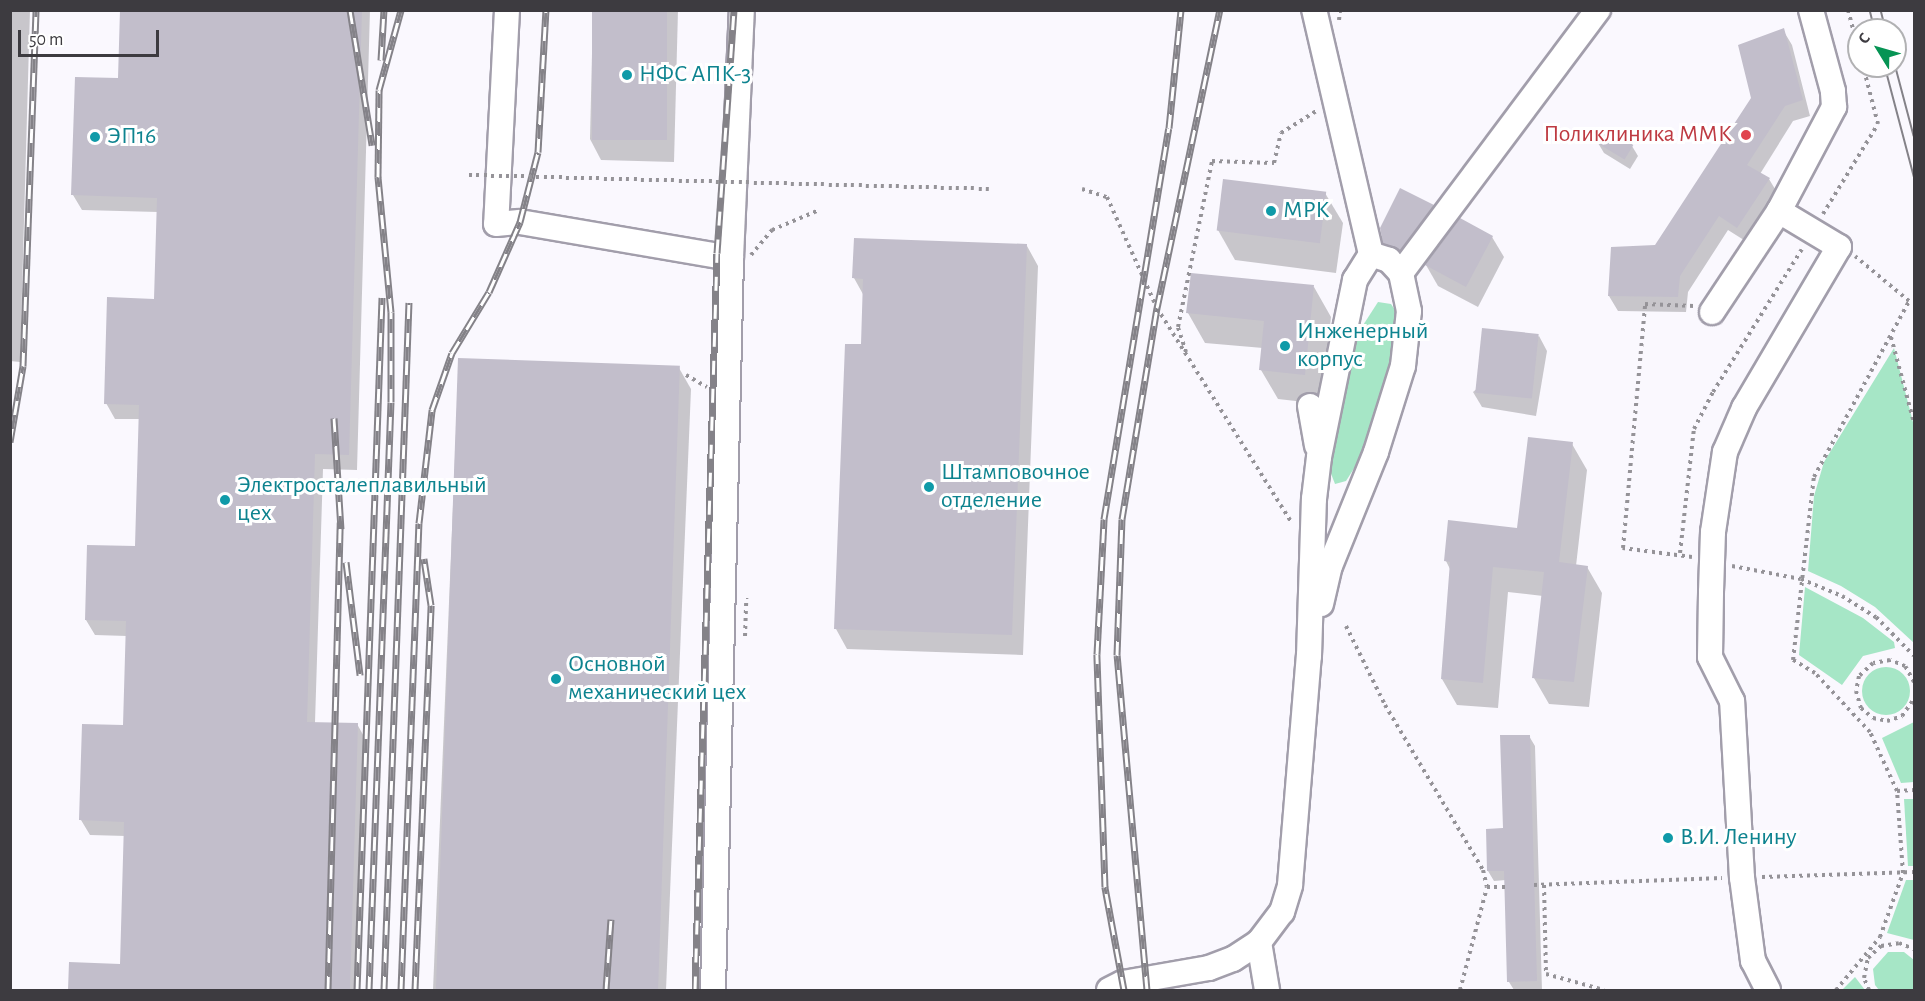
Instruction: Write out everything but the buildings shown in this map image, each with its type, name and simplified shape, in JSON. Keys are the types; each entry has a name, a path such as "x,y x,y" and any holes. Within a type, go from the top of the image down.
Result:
{"lane":[{"path":"507,10 496,224 520,222 741,262"},
{"path":"713,990 741,262 742,10"},
{"path":"1109,990 1123,983 1209,969 1259,942 1282,912 1290,885 1309,656 1314,499 1319,457 1355,280 1371,254 1314,10"},
{"path":"1401,273 1598,10"},
{"path":"1712,312 1779,211 1834,107 1833,91 1811,10"},
{"path":"1768,990 1753,961 1742,878 1732,701 1710,657 1713,532 1725,452 1739,419 1839,247 1779,211"},
{"path":"1309,656 1330,566 1353,509 1403,366 1409,310 1401,273 1389,260 1371,254"},
{"path":"1310,406 1319,457"},
{"path":"1314,499 1338,510 1353,509"},
{"path":"1259,942 1267,990"}],"path":[{"path":"1339,22 1340,10"},
{"path":"1680,553 1694,429 1713,392 1878,124 1866,78"},
{"path":"1186,352 1178,327 1212,161 1274,163 1281,133 1309,117 1335,94"},
{"path":"468,175 993,189"},
{"path":"1082,189 1107,196 1157,308 1296,529"},
{"path":"741,262 751,256 771,230 817,211"},
{"path":"1839,247 1865,261 1910,301 1814,477 1793,660 1815,673 1856,712 1870,732 1897,791 1903,873 1890,915 1866,957 1864,978 1869,990"},
{"path":"1891,335 1914,423"},
{"path":"1346,626 1385,705 1483,870 1487,887 1460,990"},
{"path":"1914,678 1905,666 1890,660 1873,663 1859,676 1856,691 1861,708 1873,717 1887,721 1902,716 1914,699"},
{"path":"1856,712 1861,708"},
{"path":"1897,791 1914,790"},
{"path":"1544,885 1546,974 1604,990"},
{"path":"1487,887 1504,887"},
{"path":"1836,990 1866,957 1881,946 1899,943 1914,949"}],"green space":[{"path":"1378,302 1391,304 1399,316 1393,363 1360,459 1346,481 1335,484 1330,471 1332,427 1358,333"},
{"path":"1894,348 1914,426 1914,643 1875,607 1841,586 1808,571 1814,496 1824,462"},
{"path":"1805,587 1863,618 1894,642 1895,648 1863,656 1842,685 1799,655"},
{"path":"1886,667 1903,674 1910,691 1903,708 1886,715 1869,708 1862,691 1869,674"},
{"path":"1914,722 1914,782 1901,783 1882,738"},
{"path":"1904,799 1914,799 1914,866 1908,866"},
{"path":"1906,880 1914,880 1914,940 1887,933"},
{"path":"1888,952 1904,952 1914,960 1913,990 1879,990 1875,985 1873,969"},
{"path":"1855,977 1865,990 1842,990"}],"tram line":[{"path":"1870,10 1872,18"},
{"path":"1881,10 1883,18"},
{"path":"1888,78 1914,176"},
{"path":"1899,78 1914,136"}],"railway":[{"path":"10,442 23,366 36,10"},
{"path":"350,10 372,145"},
{"path":"381,60 384,10"},
{"path":"369,990 391,402 391,312 378,177 379,90 401,10"},
{"path":"401,990 419,523 432,410 452,353 489,292 520,222 538,152 546,10"},
{"path":"695,990 717,253 734,10"},
{"path":"1124,990 1105,887 1097,654 1104,519 1169,128 1181,10"},
{"path":"1147,990 1117,655 1122,519 1157,308 1220,10"},
{"path":"357,990 382,297"},
{"path":"384,990 409,302"},
{"path":"334,418 341,529"},
{"path":"328,990 340,522"},
{"path":"415,990 431,605 424,559"},
{"path":"346,562 360,675"},
{"path":"606,990 611,919"}],"place":[{"name":"НФС АПК-3","path":"627,75"},
{"name":"Поликлиника ММК","path":"1746,135"},
{"name":"ЭП16","path":"95,137"},
{"name":"МРК","path":"1271,211"},
{"name":"Инженерный корпус","path":"1285,346"},
{"name":"Штамповочное отделение","path":"929,487"},
{"name":"Электросталеплавильный цех","path":"225,500"},
{"name":"Основной механический цех","path":"556,679"},
{"name":"В.И. Ленину","path":"1668,838"}]}
